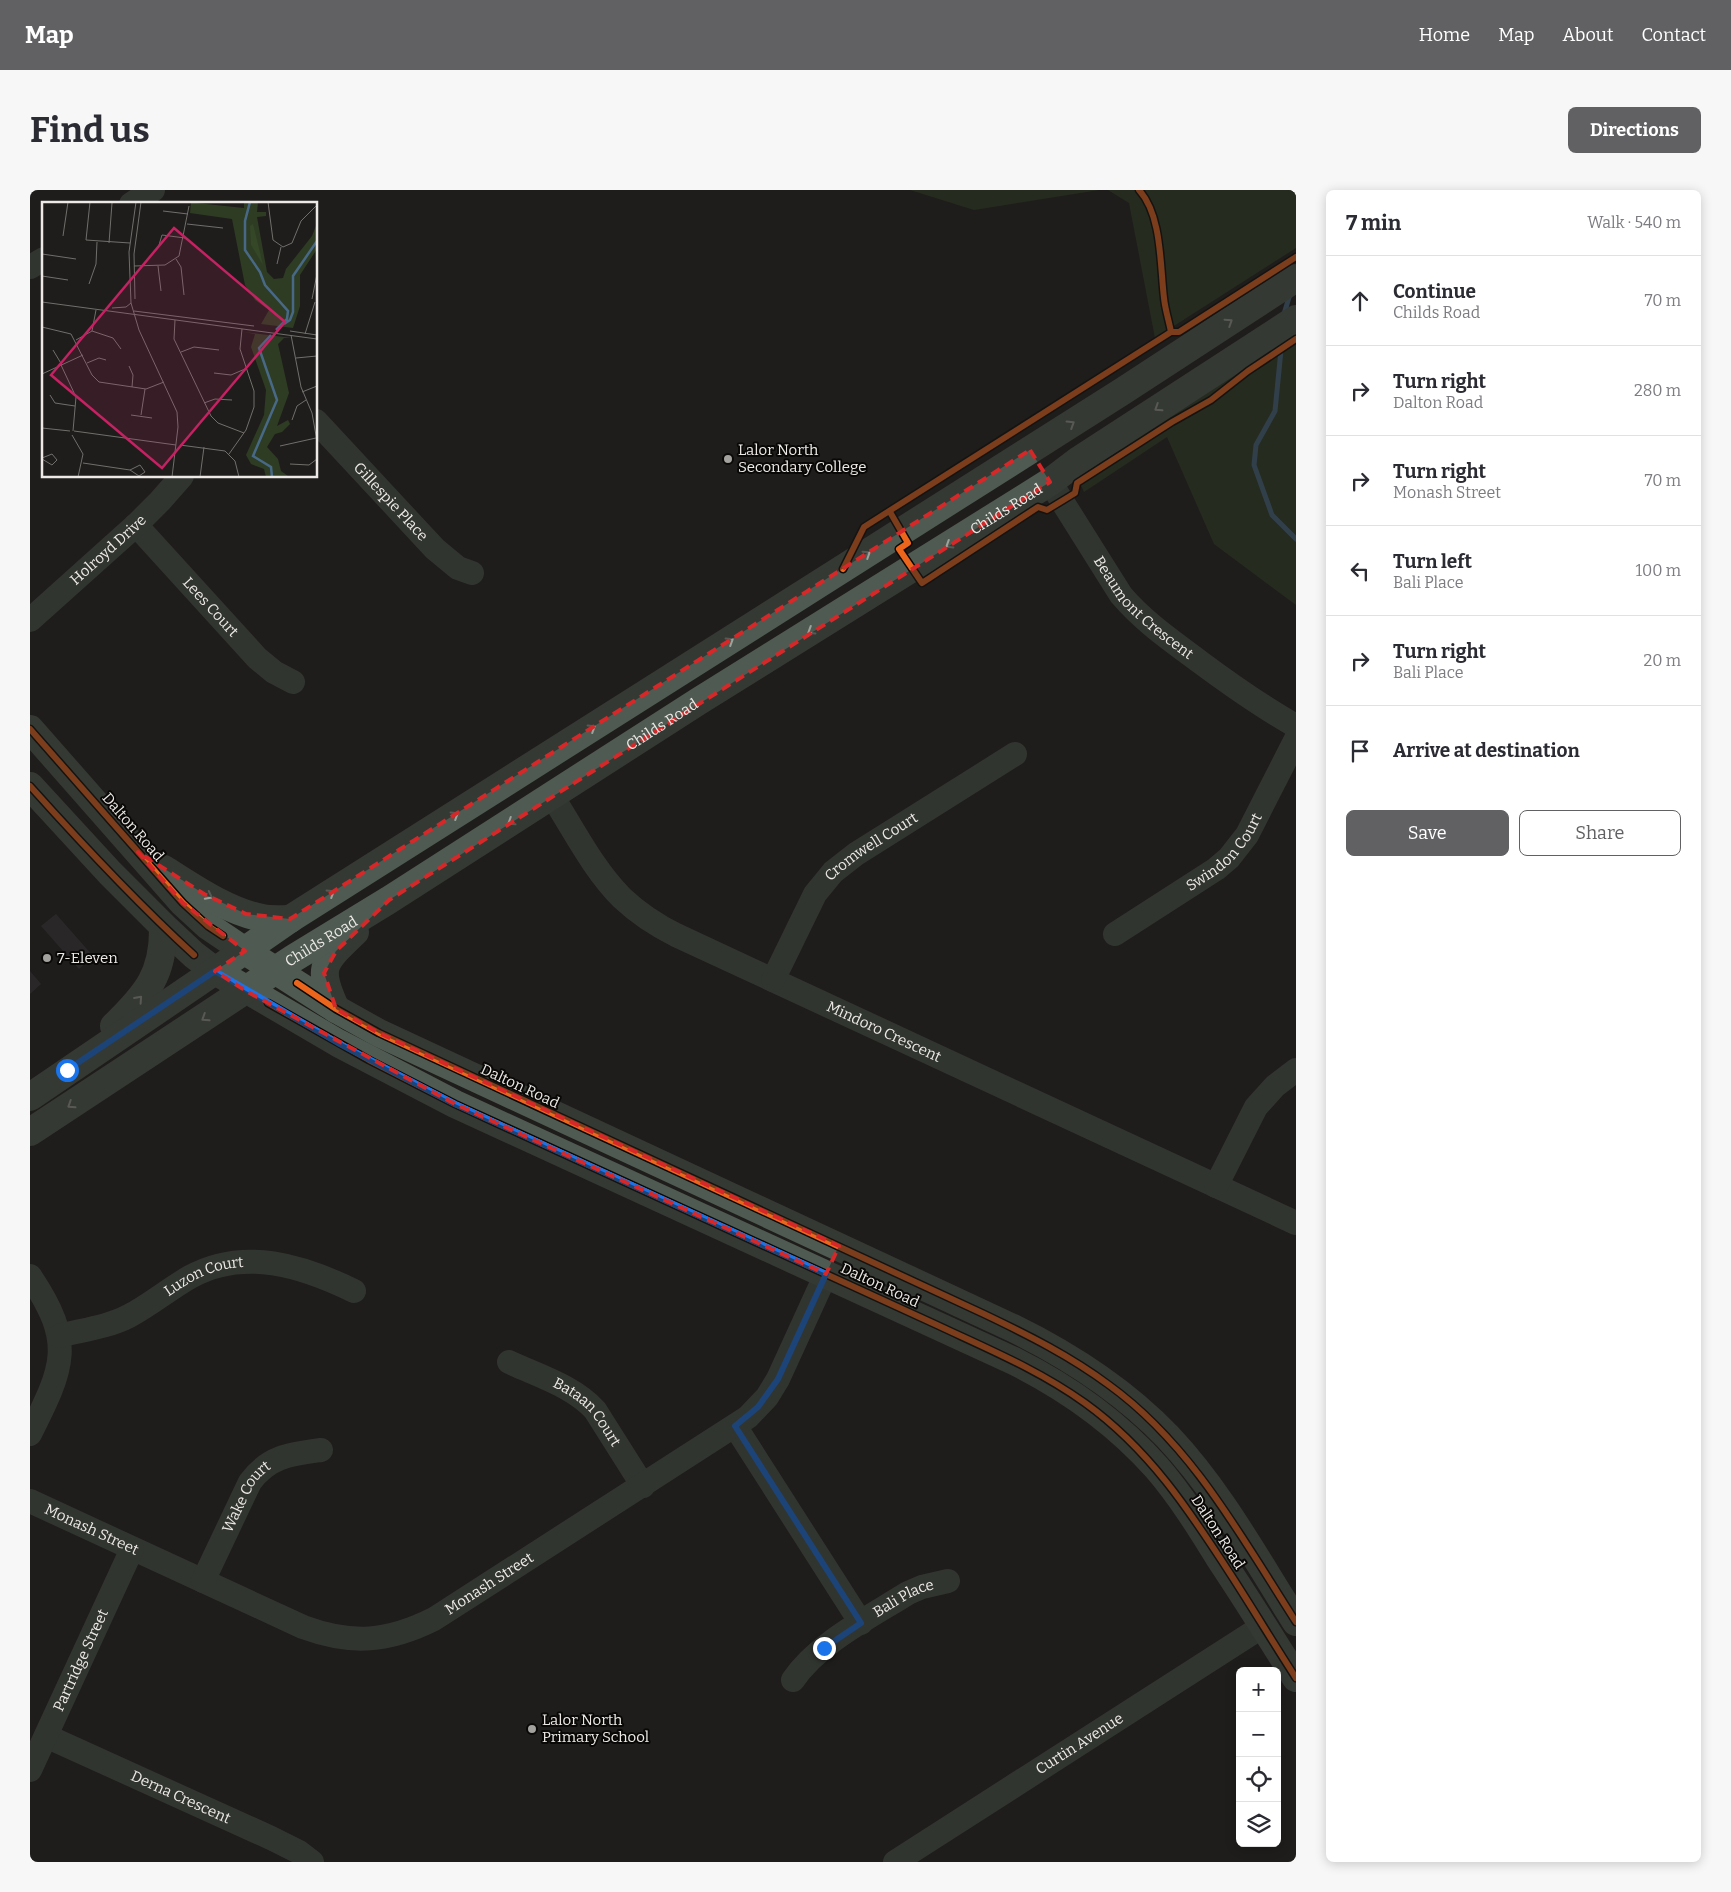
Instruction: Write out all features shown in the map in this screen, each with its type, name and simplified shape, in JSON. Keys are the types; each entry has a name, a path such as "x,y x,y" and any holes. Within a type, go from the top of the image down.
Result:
{"main road":[{"path":"30,1097 290,919 1030,450 1296,278"},
{"name":"Childs Road","path":"30,1132 276,970 389,900 699,701 1050,482 1079,460 1296,319"},
{"name":"Beaumont Crescent","path":"1030,450 1050,482"},
{"name":"Dalton Road","path":"30,729 182,903 208,926 336,1009 379,1033 475,1079 839,1246 1049,1346 1078,1363 1118,1391 1167,1437 1212,1491 1292,1607"},
{"name":"Mindoro Crescent","path":"532,766 552,796"},
{"name":"Dalton Road","path":"30,786 162,926 215,971 246,991 369,1060 455,1104 826,1274 1029,1369 1063,1388 1135,1446 1176,1493 1296,1678"},
{"path":"138,852 204,894 246,914 264,919 290,919"},
{"path":"336,1009 326,988 324,974 326,964 336,951 389,900"},
{"path":"67,1070 117,1023 144,994 160,963 163,942 162,926"},
{"name":"Monash Street","path":"826,1274 839,1246"}],"street":[{"path":"134,202 154,190 163,202"},
{"path":"30,267 42,259"},
{"name":"Gillespie Place","path":"318,422 435,549 458,568 472,573"},
{"name":"Holroyd Drive","path":"30,620 136,525 180,478"},
{"name":"Beaumont Crescent","path":"1050,482 1121,595 1151,626 1254,701 1296,726"},
{"name":"Lees Court","path":"136,525 257,658 274,672 293,682"},
{"name":"Swindon Court","path":"1114,934 1216,869 1239,847 1296,739"},
{"name":"Cromwell Court","path":"773,980 815,894 833,872 856,854 1016,754"},
{"name":"Mindoro Crescent","path":"552,796 596,866 611,886 636,910 655,924 1296,1223"},
{"path":"1216,1186 1256,1107 1265,1095 1296,1070"},
{"name":"Luzon Court","path":"59,1336 116,1322 129,1316 192,1276 213,1268 239,1262 264,1262 294,1267 354,1291"},
{"name":"Monash Street","path":"30,1501 320,1634 343,1638 370,1639 394,1635 434,1619 735,1426 758,1407 778,1379 826,1274"},
{"path":"30,1276 50,1309 59,1336 59,1366 53,1387 30,1434"},
{"name":"Bataan Court","path":"509,1362 572,1391 585,1400 595,1410 643,1486"},
{"name":"Bali Place","path":"735,1426 861,1623"},
{"name":"Wake Court","path":"203,1581 256,1473 272,1461 285,1456 321,1450"},
{"name":"Partridge Street","path":"30,1770 41,1730 132,1549"},
{"name":"Bali Place","path":"793,1680 810,1658 861,1623 908,1593 928,1585 948,1581"},
{"name":"Curtin Avenue","path":"895,1862 1263,1626"},
{"name":"Derna Crescent","path":"41,1730 271,1838 299,1852 312,1862"}],"highlighted area":[{"path":"1030,450 1050,482 389,900 336,951 324,973 336,1009 379,1033 839,1246 826,1274 455,1104 246,991 215,971 245,951 183,903 138,852 204,894 246,914 290,919"}],"green space":[{"path":"910,190 1099,190 974,210"},
{"path":"1108,190 1296,190 1296,248 1155,338 1129,203"},
{"path":"1296,327 1296,605 1214,544 1167,437 1084,492 1080,483 1112,462 1129,438"}],"building":[{"path":"56,914 93,956 79,969 41,926"},
{"path":"30,971 41,984 30,994"}],"waterway":[{"path":"1284,314 1290,294"},
{"path":"1282,340 1275,411 1256,445 1254,465 1272,515 1296,539"}],"cycle path":[{"path":"1139,190 1147,200 1156,226 1165,302 1171,332"},
{"path":"843,569 864,527 1171,332 1179,332 1296,257"},
{"path":"890,512 908,543 899,549 922,583 1038,507 1047,510 1075,493 1077,483 1172,422 1211,400 1248,371 1296,339"},
{"path":"30,729 183,903 208,926 223,936"},
{"path":"30,786 110,872 194,955"},
{"path":"297,983 336,1009 379,1033 984,1314 1064,1355 1109,1385 1139,1409 1166,1436 1190,1464 1235,1526 1296,1622"},
{"path":"268,1003 369,1060 455,1104 994,1352 1068,1391 1108,1421 1129,1440 1166,1482 1215,1551 1296,1678"}],"place":[{"name":"Lalor North Secondary College","path":"728,459"},
{"name":"7-Eleven","path":"47,958"},
{"name":"Lalor North Primary School","path":"532,1729"}],"route":[{"path":"67,1070 215,971 246,991 338,1043 455,1104 826,1274 778,1379 767,1397 758,1407 735,1426 861,1623 824,1648"}]}
